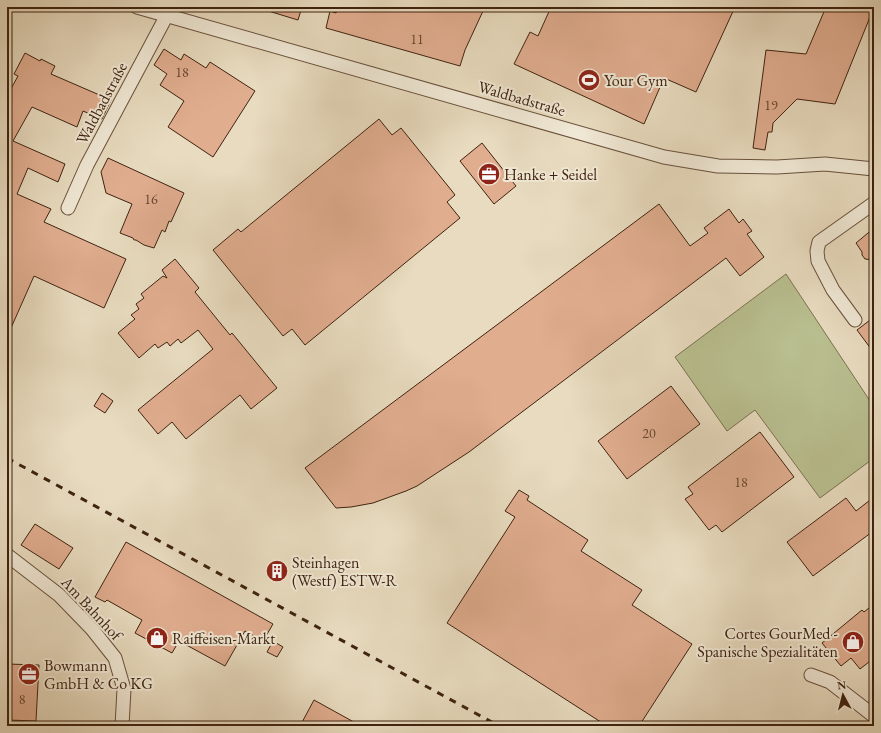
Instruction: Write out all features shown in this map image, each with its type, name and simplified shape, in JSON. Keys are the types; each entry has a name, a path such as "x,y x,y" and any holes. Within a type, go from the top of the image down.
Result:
{"street":[{"name":"Waldbadstraße","path":"137,7 664,157 718,166 776,168 825,164 874,169"},
{"name":"Waldbadstraße","path":"68,208 87,165 167,15"},
{"path":"855,320 833,290 818,261 817,251 819,242 874,203"},
{"name":"Am Bahnhof","path":"7,554 59,595 92,629 115,658 124,689 122,726"},
{"path":"810,675 830,682 874,716"}],"green space":[{"path":"786,274 874,407 874,458 820,498 755,410 727,431 675,357"}],"building":[{"path":"266,7 302,7 298,20 265,10"},
{"path":"339,7 475,7 483,11 465,50 460,66 326,28 330,11 336,13"},
{"path":"551,7 735,7 696,92 664,78 644,124 514,64 530,32 538,36"},
{"path":"826,7 874,7 835,104 797,99 773,123 772,132 768,132 765,150 753,148 766,50 806,54"},
{"path":"164,49 181,60 184,54 206,68 210,62 255,91 213,157 168,127 184,101 160,85 167,74 154,65"},
{"path":"25,53 40,61 41,59 55,66 51,74 111,100 102,119 83,111 77,127 32,107 13,141 65,164 58,182 28,168 17,194 51,209 44,222 126,259 104,308 34,276 7,337 7,96 18,76 14,74"},
{"path":"379,119 392,135 401,128 455,195 447,202 460,218 305,345 292,329 283,336 213,250 238,229 241,232"},
{"path":"482,143 516,186 494,204 460,161"},
{"path":"108,158 184,193 171,222 169,221 165,232 162,230 154,248 144,245 133,238 120,233 132,204 106,193 101,172"},
{"path":"659,204 690,246 708,233 704,228 729,209 739,223 743,219 752,231 747,234 764,257 740,276 726,258 469,452 417,486 373,503 336,508 305,468"},
{"path":"874,228 874,260 865,259 856,243"},
{"path":"175,259 199,288 195,292 230,335 232,333 277,388 251,409 240,395 186,439 172,422 158,434 138,410 213,349 198,330 181,343 178,339 170,346 167,342 158,348 155,344 139,358 118,333 135,319 131,315 139,309 136,304 144,298 141,294 163,276 167,278 162,270"},
{"path":"874,317 874,353 857,330"},
{"path":"671,386 700,424 627,479 598,441"},
{"path":"102,393 113,401 105,413 94,406"},
{"path":"760,432 794,477 722,532 716,525 709,530 685,499 693,494 688,487"},
{"path":"519,490 529,496 527,500 588,540 581,551 642,590 632,605 692,644 639,726 607,726 447,623 515,517 505,511"},
{"path":"874,497 874,524 869,528 872,532 813,576 787,542 846,498 856,511"},
{"path":"35,524 73,548 59,569 21,545"},
{"path":"126,542 273,624 263,641 245,631 225,666 179,641 172,653 135,633 142,620 107,600 105,602 95,597"},
{"path":"874,604 874,658 860,669 851,658 841,666 822,643 862,610 864,612"},
{"path":"273,641 283,647 277,657 267,652"},
{"path":"7,664 39,665 36,721 7,720"},
{"path":"314,700 361,726 300,726"}],"railway":[{"path":"7,458 499,726"}],"place":[{"name":"Your Gym","path":"589,80"},
{"name":"Hanke + Seidel","path":"489,174"},
{"name":"Steinhagen (Westf) ESTW-R","path":"277,571"},
{"name":"Raiffeisen-Markt","path":"157,638"},
{"name":"Cortes GourMed - Spanische Spezialitäten","path":"853,642"},
{"name":"Bowmann GmbH & Co KG","path":"29,674"}]}
